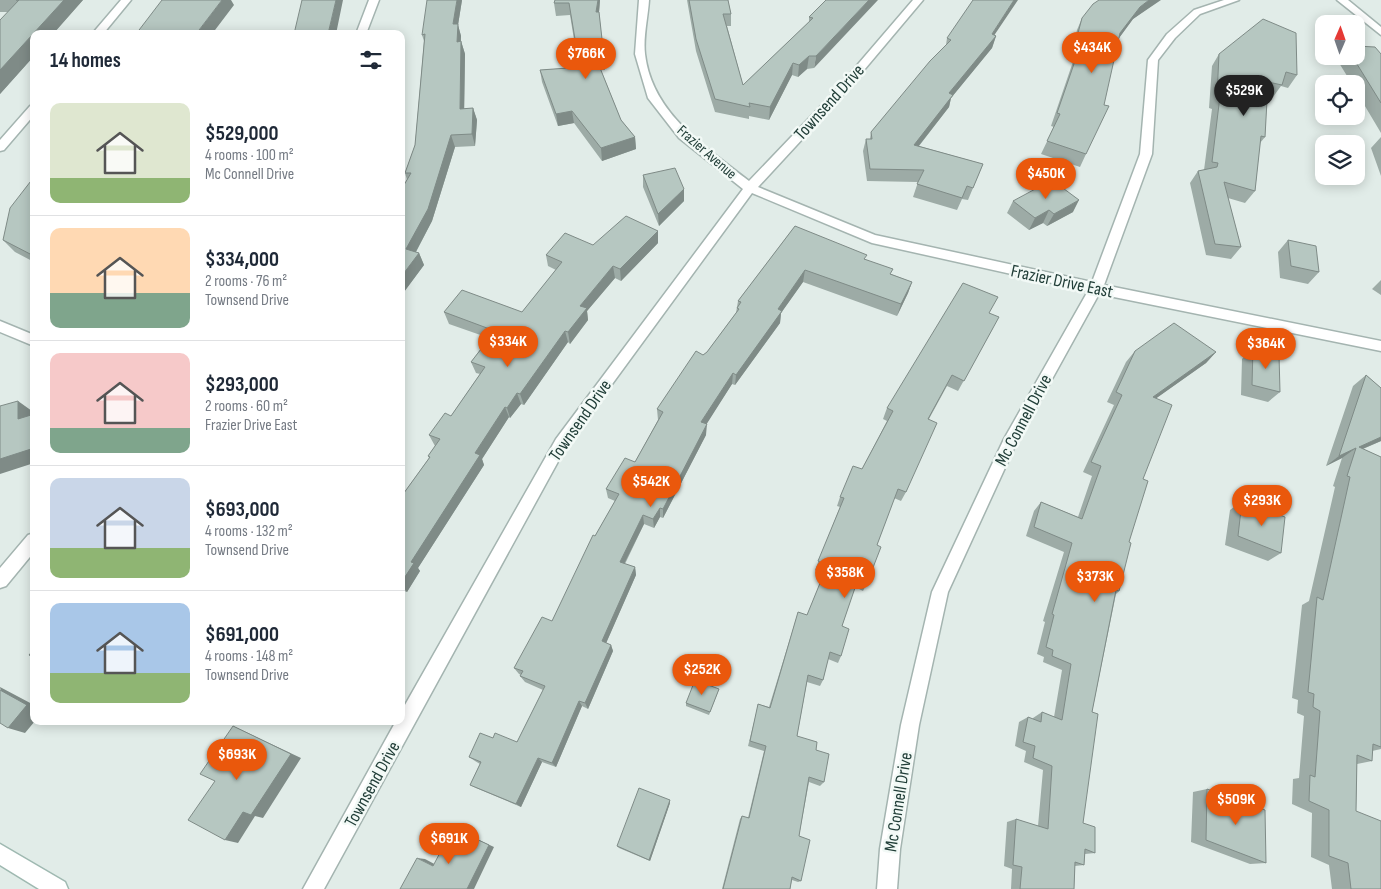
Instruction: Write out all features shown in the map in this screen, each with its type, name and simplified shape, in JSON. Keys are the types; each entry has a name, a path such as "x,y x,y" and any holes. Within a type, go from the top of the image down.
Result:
{"street":[{"path":"100,30 126,0"},
{"path":"363,30 374,0"},
{"name":"Frazier Avenue","path":"644,0 640,54 653,98 683,135 750,188"},
{"name":"Townsend Drive","path":"405,725 561,443 750,188 839,93 918,0"},
{"name":"Mc Connell Drive","path":"887,889 890,849 910,725 940,592 1009,443 1096,288 1146,154 1152,95 1153,60 1171,36 1197,12 1234,0"},
{"path":"1342,0 1381,32"},
{"path":"0,147 30,113"},
{"name":"Frazier Drive East","path":"750,188 872,239 1096,288 1381,346"},
{"path":"0,326 30,340"},
{"path":"0,580 30,545"},
{"name":"Townsend Drive","path":"314,889 405,725"},
{"path":"0,854 58,889"}],"building":[{"path":"19,0 64,0 37,30 30,30 30,37 0,70 0,20"},
{"path":"162,0 222,0 199,30 139,30"},
{"path":"302,0 336,0 329,30 295,30"},
{"path":"427,0 457,0 453,24 458,24 457,42 461,41 460,109 473,108 472,134 451,135 428,209 406,249 419,253 405,272 405,183 411,173 405,173 415,145 425,34 422,35"},
{"path":"555,0 598,0 596,12 599,12 604,57 596,58 621,120 635,137 601,148 572,111 556,114 540,70 568,68 566,52 577,51 569,3 554,3"},
{"path":"689,0 728,0 731,14 723,14 743,85 813,18 809,17 826,0 869,0 816,56 809,56 799,65 793,63 770,107 749,103 750,107 715,99 696,39"},
{"path":"973,0 1014,0 992,34 996,36 949,93 953,95 914,145 983,164 973,188 967,186 962,198 917,184 924,170 870,169 866,139 872,139 871,132 930,61 951,40 947,38"},
{"path":"1099,0 1149,0 1140,7 1120,33 1104,105 1109,106 1086,154 1047,141 1060,114 1057,113 1084,35 1078,33 1082,18 1093,4"},
{"path":"1263,19 1296,33 1297,75 1286,72 1282,85 1268,82 1265,137 1261,136 1255,191 1224,182 1241,247 1215,244 1198,171 1217,167 1218,163 1212,162 1220,96 1217,96 1219,54"},
{"path":"1365,46 1375,47 1381,54 1381,103 1365,75 1358,65 1365,65"},
{"path":"675,168 684,189 658,214 643,175"},
{"path":"1052,180 1079,200 1054,214 1049,210 1035,218 1013,201"},
{"path":"30,182 30,254 3,240 10,208"},
{"path":"626,216 658,231 620,269 613,266 580,306 587,308 568,332 565,331 520,394 517,393 507,408 505,407 475,453 480,455 411,562 414,563 405,577 405,491 430,457 428,456 440,439 429,435 445,413 451,416 485,367 471,362 495,331 444,312 462,290 522,312 562,262 546,255 565,233 593,245"},
{"path":"795,226 867,255 864,259 893,269 890,274 912,282 901,304 805,270 778,309 782,311 736,375 733,373 701,422 707,424 663,509 660,508 653,519 643,515 620,562 635,567 602,641 611,645 585,703 579,701 552,763 538,758 516,804 470,785 481,762 469,757 480,733 493,738 495,733 517,742 545,686 520,676 523,671 514,668 542,617 552,621 593,535 595,536 619,494 606,489 625,458 635,462 663,412 657,409 696,351 703,355 707,352 739,309 737,308 741,302 738,301"},
{"path":"1288,240 1316,246 1319,272 1291,266"},
{"path":"963,283 998,297 989,313 999,317 964,381 952,375 928,419 937,423 906,492 898,489 877,545 881,547 867,583 858,579 842,626 849,629 841,656 830,652 823,680 808,675 797,736 817,742 816,750 829,754 824,782 809,777 799,836 810,840 801,881 792,877 790,889 723,889 742,816 749,818 766,746 750,741 758,704 770,708 798,612 807,615 827,566 818,561 844,498 840,497 853,466 862,469 893,411 887,408"},
{"path":"1174,323 1216,352 1153,397 1172,405 1143,479 1148,481 1129,542 1131,543 1119,591 1116,590 1092,712 1098,714 1083,823 1095,827 1095,853 1085,849 1084,865 1075,862 1074,889 1020,889 1022,867 1013,865 1016,819 1048,829 1052,766 1033,758 1035,746 1023,742 1028,717 1041,722 1042,712 1062,720 1071,664 1052,656 1053,650 1046,647 1054,615 1052,614 1072,543 1034,527 1041,502 1082,519 1101,466 1091,462 1122,395 1116,392 1135,351"},
{"path":"1253,347 1279,355 1280,392 1252,385"},
{"path":"1366,375 1381,388 1381,437 1359,447 1381,457 1381,747 1373,744 1372,761 1357,755 1356,811 1381,821 1381,889 1351,889 1348,863 1329,856 1329,810 1309,801 1310,775 1315,777 1320,711 1313,707 1314,694 1308,692 1317,597 1323,600 1350,477 1347,476 1356,448 1339,456"},
{"path":"18,401 18,419 30,415 30,449 0,459 0,406"},
{"path":"1242,501 1285,517 1281,553 1238,536"},
{"path":"695,680 719,689 710,712 686,703"},
{"path":"0,690 27,705 8,728 0,723"},
{"path":"233,726 291,754 251,815 243,812 225,840 188,820 215,781 200,774"},
{"path":"639,788 670,800 649,860 617,846"},
{"path":"1207,789 1265,810 1266,863 1206,840"},
{"path":"453,828 489,845 467,889 400,889 417,858 433,866"}]}
